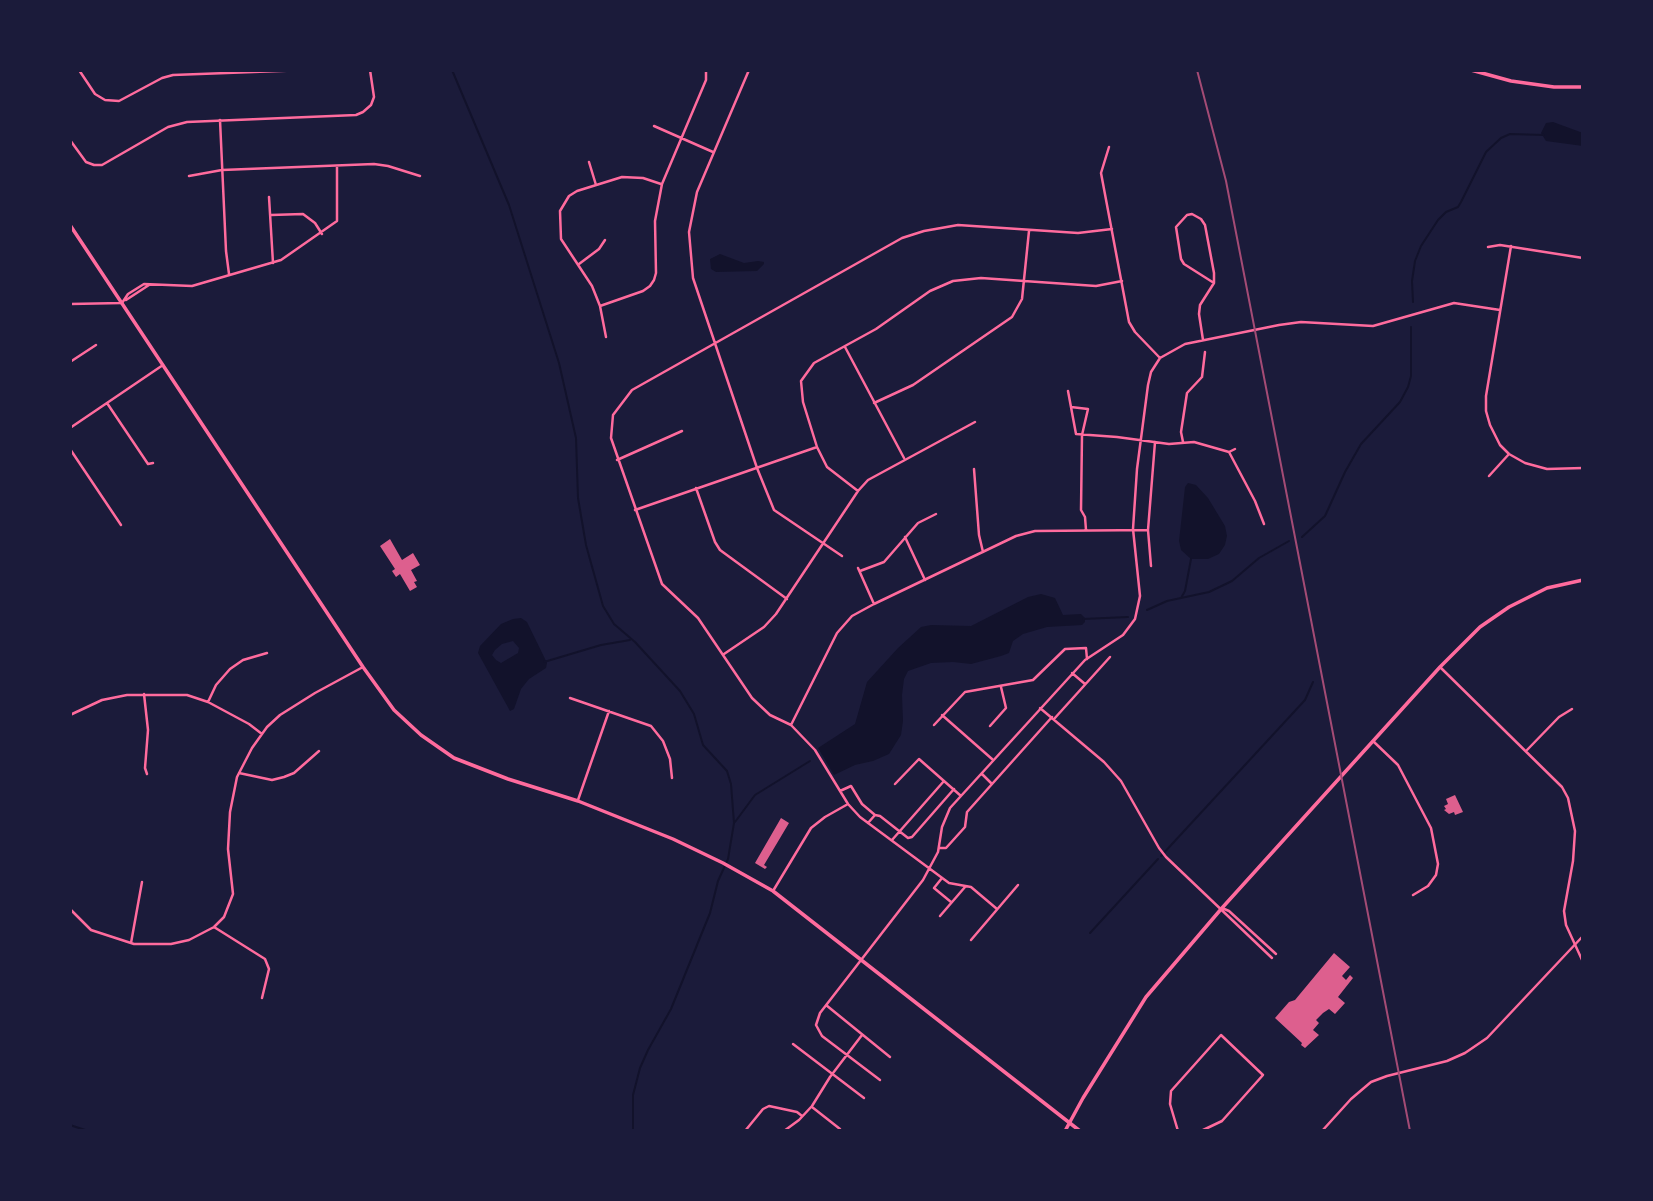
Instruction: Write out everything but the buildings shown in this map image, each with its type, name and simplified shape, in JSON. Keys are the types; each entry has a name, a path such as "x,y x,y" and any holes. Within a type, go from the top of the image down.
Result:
{"main road":[{"path":"1471,70 1554,87 1583,87"},
{"path":"70,225 124,302 363,667 394,710 421,735 454,758 508,779 578,801 723,863 773,891 1080,1131"},
{"path":"1065,1131 1146,997 1222,908 1440,667 1480,626 1509,607 1547,588 1583,580"}],"street":[{"path":"79,70 98,96 105,100 120,101 162,78 227,72 307,70"},
{"path":"70,140 86,162 94,165 102,164 168,127 187,122 356,115 371,106 374,97 370,70"},
{"path":"600,306 643,290 654,280 655,221 662,184 706,80 706,70"},
{"path":"749,70 697,192 691,216 689,248 693,278 757,468 774,510 842,556"},
{"path":"220,120 226,251 230,275"},
{"path":"654,127 713,152"},
{"path":"1109,147 1101,173 1129,322 1160,358"},
{"path":"589,162 596,185"},
{"path":"189,176 222,170 381,165 420,176"},
{"path":"70,304 124,302 149,285 192,286 287,257 335,225 339,217 337,166"},
{"path":"606,337 600,306 592,286 561,239 560,211 569,196 596,185 632,176 662,184"},
{"path":"269,197 273,263"},
{"path":"270,215 303,214 315,223 322,234"},
{"path":"1203,340 1200,305 1213,283 1214,273 1205,225 1201,219 1192,214 1187,215 1176,227 1181,259 1184,264 1213,283"},
{"path":"997,909 977,890 949,883 868,823 848,804 815,750 792,725 770,715 752,698 698,618 662,584 617,460 611,438 613,415 632,390 902,238 958,225 1078,233 1112,229"},
{"path":"874,403 913,384 1003,325 1018,308 1025,281 1029,230"},
{"path":"579,264 599,249 605,240"},
{"path":"1488,247 1494,244 1583,258"},
{"path":"1511,246 1486,396 1486,411 1494,436 1509,454 1536,468 1583,468"},
{"path":"858,491 827,467 817,447 803,402 802,381 814,363 896,317 941,284 964,278 1096,286 1122,281"},
{"path":"880,1080 822,1035 816,1025 820,1013 930,868 939,848 942,827 950,808 1072,673 1087,659 1124,635 1135,619 1140,596 1133,528 1141,440 1151,372 1160,358 1185,344 1301,322 1373,326 1454,303 1500,310"},
{"path":"70,362 96,345"},
{"path":"845,347 905,459"},
{"path":"1182,442 1187,393 1202,377 1205,352"},
{"path":"70,428 163,365"},
{"path":"1068,391 1076,434 1170,444 1194,442 1229,452 1235,449"},
{"path":"107,403 148,464 153,463"},
{"path":"1071,407 1088,409 1082,435 1081,510 1085,517 1086,530"},
{"path":"724,654 764,627 787,599 868,480 975,422"},
{"path":"617,460 682,431"},
{"path":"1151,566 1148,530 1155,442"},
{"path":"635,510 817,447"},
{"path":"70,449 121,525"},
{"path":"1229,452 1264,524"},
{"path":"1489,476 1509,454"},
{"path":"974,470 979,535 983,552"},
{"path":"696,488 720,550 787,599"},
{"path":"874,604 859,570 884,562 918,523 936,513"},
{"path":"792,725 837,633 852,616 1016,536 1035,531 1133,528 1148,530"},
{"path":"905,537 925,579"},
{"path":"934,725 965,692 1037,678 1065,649 1086,648 1087,659"},
{"path":"208,702 216,685 230,669 243,660 267,653"},
{"path":"939,848 946,848 965,827 967,812 1110,657"},
{"path":"71,911 91,930 131,943 171,944 189,940 214,927 225,917 233,894 228,833 232,794 239,773 262,734 280,715 363,667"},
{"path":"1440,667 1527,750 1562,787 1568,798 1575,831 1564,911 1566,925 1583,962"},
{"path":"1072,673 1085,684"},
{"path":"990,726 1006,708 1001,686"},
{"path":"145,694 147,774"},
{"path":"70,715 102,700 127,695 187,695 208,702 262,734"},
{"path":"570,698 651,726 663,741 670,759 672,778"},
{"path":"1040,708 1104,762 1121,781 1159,848 1272,958"},
{"path":"1527,750 1559,717 1572,709"},
{"path":"578,801 609,711"},
{"path":"942,715 993,760"},
{"path":"1373,741 1398,765 1431,828 1438,864 1436,875 1428,886 1413,895"},
{"path":"239,773 272,780 284,777 294,774 319,751"},
{"path":"895,783 919,759 961,796"},
{"path":"981,774 992,784"},
{"path":"892,840 944,781"},
{"path":"840,792 851,786 862,804 875,816 880,816 908,838 912,837 954,789"},
{"path":"773,891 811,828 848,804"},
{"path":"868,823 875,816"},
{"path":"942,878 934,888 952,903"},
{"path":"131,943 142,882"},
{"path":"971,940 1018,885"},
{"path":"940,916 966,886"},
{"path":"1222,908 1229,911 1276,954"},
{"path":"214,927 265,959 269,969 262,998"},
{"path":"1322,1131 1351,1099 1371,1082 1447,1061 1487,1038 1583,936"},
{"path":"825,1005 890,1057"},
{"path":"784,1131 811,1106 862,1035"},
{"path":"1178,1131 1170,1104 1171,1091 1221,1035 1263,1075 1222,1121 1201,1131"},
{"path":"793,1044 864,1098"},
{"path":"745,1131 763,1109 769,1106 797,1112 802,1117"},
{"path":"811,1106 840,1129"}],"shaded area":[{"path":"1553,122 1583,133 1583,146 1546,141 1541,133 1546,123"},
{"path":"720,254 744,263 758,261 764,264 757,271 716,272 711,269 710,259"},
{"path":"1188,483 1196,485 1208,498 1225,526 1225,545 1219,554 1208,559 1191,559 1181,550 1179,541 1185,487"},
{"path":"1041,594 1055,598 1063,615 1081,614 1085,622 1082,625 1047,627 1023,634 1013,641 1009,653 1001,656 971,664 931,663 908,671 902,695 901,735 889,754 834,775 818,748 855,724 867,682 921,627 971,626 1028,597"},
{"path":"521,618 527,622 547,663 546,668 529,679 521,689 514,709 510,711 478,653 480,646 501,624","holes":["513,641 519,648 518,653 501,663 492,655 502,644"]}],"waterway":[{"path":"452,70 509,205 559,363 576,438 578,498 586,545 603,606 614,624 635,642 680,691 694,714 703,745 727,771 731,784 734,823 728,859 718,881 710,913 671,1009 640,1068 633,1095 633,1131"},
{"path":"1413,302 1412,281 1421,246 1438,220 1446,212 1458,207 1486,152 1501,138 1510,134 1544,135"},
{"path":"1302,537 1325,516 1361,444 1400,402 1408,387 1411,376 1411,327"},
{"path":"1147,610 1167,601 1209,592 1232,581 1259,558 1289,541"},
{"path":"1181,598 1185,591 1191,559"},
{"path":"1083,619 1128,617"},
{"path":"544,662 601,645 630,640"},
{"path":"1161,856 1305,700 1313,682"},
{"path":"735,822 755,795 810,761"},
{"path":"1090,933 1158,859"},
{"path":"70,1125 88,1131"}],"railway":[{"path":"1197,70 1226,181 1410,1131"}]}
